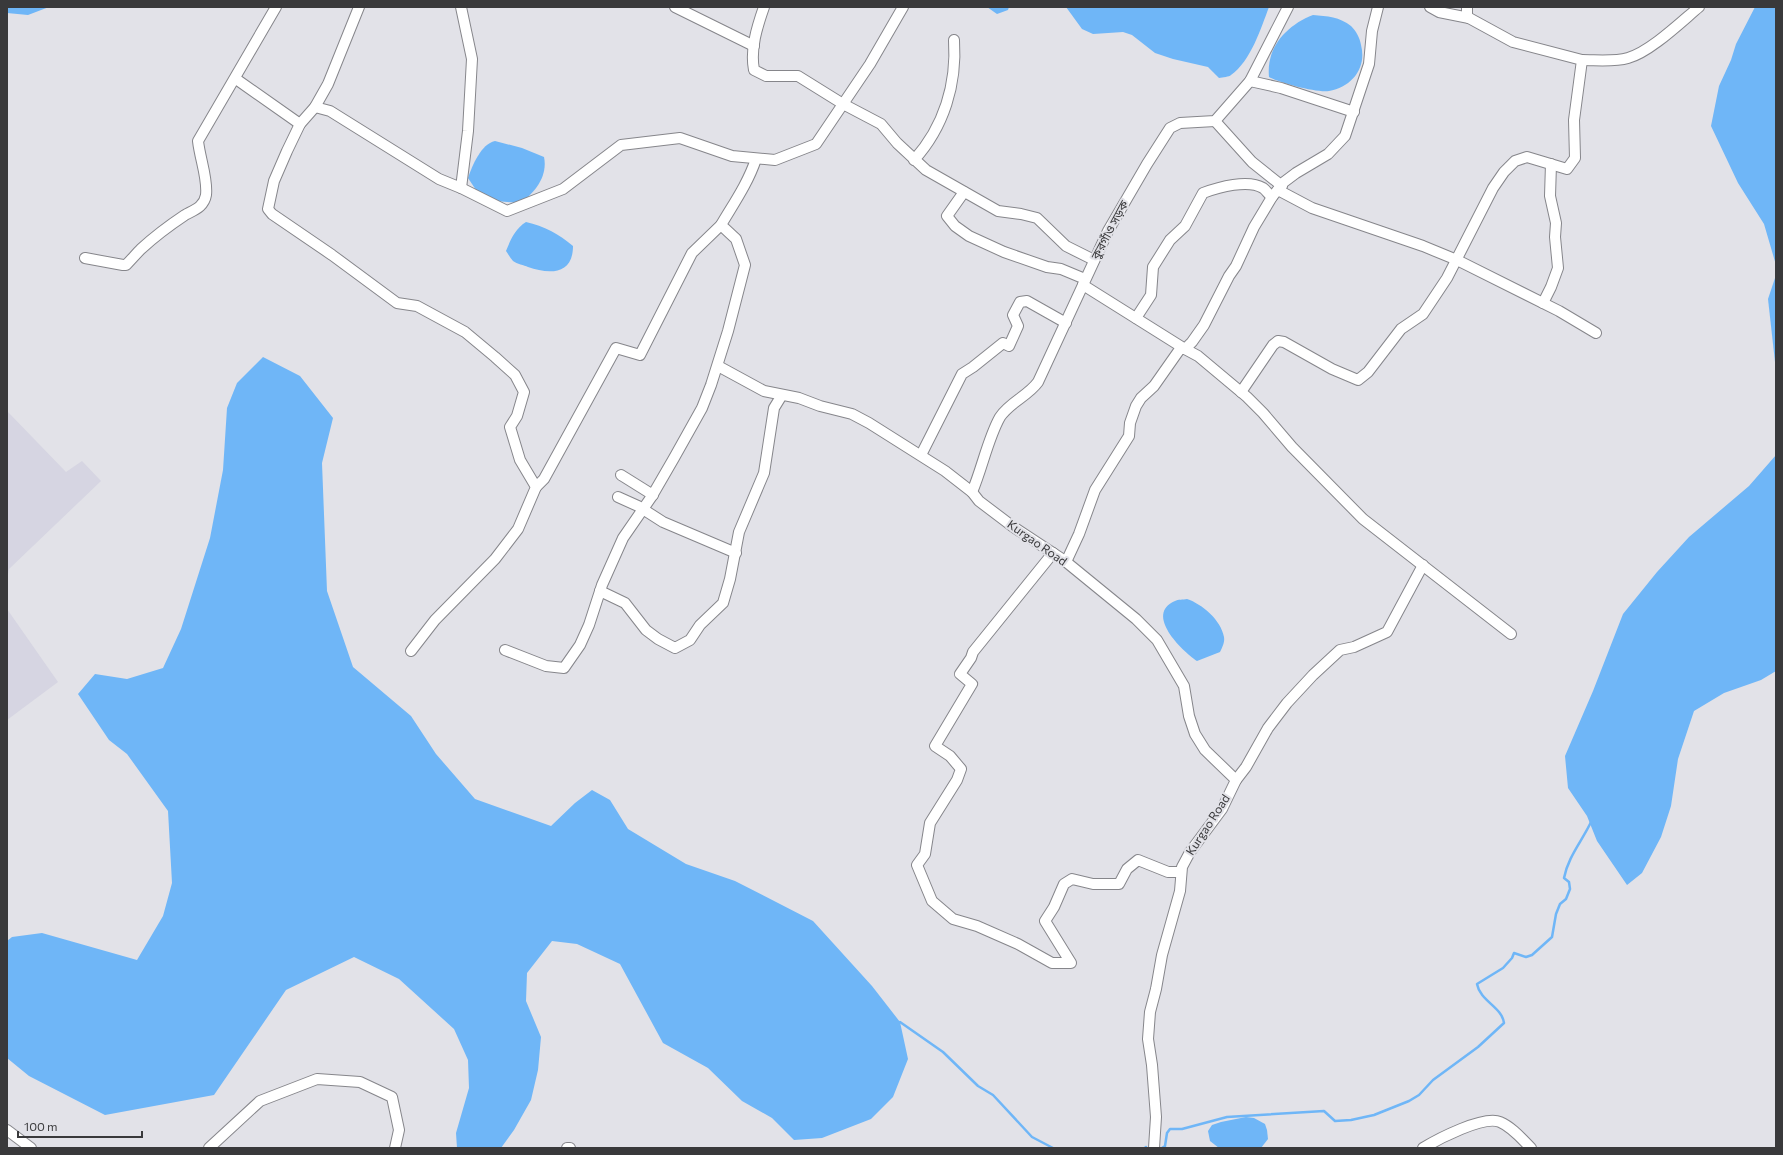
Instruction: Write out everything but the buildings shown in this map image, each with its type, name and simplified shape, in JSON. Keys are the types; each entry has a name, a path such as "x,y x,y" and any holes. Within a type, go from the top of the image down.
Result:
{"street":[{"path":"85,258 126,265 142,249 184,216 200,207 204,202 207,181 200,159 198,141 236,79 276,7"},
{"path":"359,7 328,84 315,107 300,124 274,181 268,209 272,214 332,255 397,303 417,306 465,332 515,375 524,392 518,416 510,427 520,460 536,487"},
{"path":"461,7 472,59 468,131 461,188"},
{"path":"675,7 754,46"},
{"path":"764,7 751,58 754,70 766,76 798,76 843,104 881,124 897,143 926,170 998,210 1037,218 1066,246 1094,260"},
{"path":"315,107 330,111 439,179 461,188 506,211 563,189 621,145 680,138 732,156 775,160 816,144 870,64 903,7"},
{"path":"1277,191 1215,121 1250,80 1288,7"},
{"path":"1066,562 1079,534 1095,490 1129,436 1130,423 1136,406 1141,398 1154,386 1180,349 1185,349 1192,342 1204,325 1229,276 1236,266 1254,227 1277,191 1296,173 1328,154 1345,136 1369,64 1372,31 1378,7"},
{"path":"1430,7 1439,12 1469,18 1514,42 1582,60 1629,58 1657,42 1699,7"},
{"path":"1467,7 1467,15 1469,18"},
{"path":"914,160 934,134 943,114 954,76 954,40"},
{"path":"1241,392 1273,345 1278,341 1284,342 1332,369 1358,380 1368,372 1401,329 1422,314 1447,278 1493,188 1504,172 1515,161 1527,158 1567,170 1575,158 1574,120 1582,60"},
{"path":"236,79 300,124"},
{"path":"1250,80 1281,88 1354,112"},
{"name":"কুরগাঁও সড়ক","path":"972,492 1000,417 1010,406 1033,388 1038,382 1108,231 1170,128 1180,123 1215,121"},
{"path":"411,651 435,620 495,559 518,529 536,487 544,479 616,348 640,355 692,252 721,226 751,174 756,159"},
{"path":"1543,304 1552,287 1558,268 1555,237 1556,223 1550,196 1551,164"},
{"path":"1136,318 1151,295 1153,267 1170,240 1185,226 1203,193 1222,186 1248,184 1277,191 1312,208 1423,246 1457,260 1596,333"},
{"path":"964,192 947,216 955,226 969,236 1004,252 1047,267 1061,269 1084,282 1136,318 1198,356 1264,413 1292,447 1363,519 1511,634"},
{"path":"506,650 546,666 564,668 580,645 589,625 600,591 623,538 653,495 702,408 718,366 745,265 736,239 721,226"},
{"path":"920,455 962,374 973,368 1003,343 1009,346 1018,326 1013,315 1020,302 1027,300 1066,323"},
{"name":"Kurgao Road","path":"718,366 764,391 799,398 820,406 852,414 920,455 972,492 979,501 1066,562 1136,619 1157,640 1184,686 1189,716 1195,734 1205,750 1236,780 1222,809 1190,852 1182,867 1180,891 1162,956 1150,1012 1148,1039 1152,1065 1156,1117 1154,1148"},
{"path":"600,591 625,603 646,630 658,639 675,648 690,640 700,625 723,603 740,532 764,473 774,408 782,395"},
{"path":"621,475 653,495"},
{"path":"618,496 643,509 663,522 736,553"},
{"path":"1053,553 973,652 971,658 960,674 972,684 935,746 950,756 961,769 930,823 925,854 917,865 932,900 953,919 977,926 1018,944 1052,963 1071,963 1045,921 1054,907 1064,884 1072,879 1094,884 1119,884 1127,869 1138,860 1168,872 1181,872"},
{"path":"1236,780 1246,767 1268,728 1287,703 1313,675 1340,650 1354,647 1387,632 1423,565"},
{"path":"209,1148 260,1101 317,1079 360,1082 392,1097 399,1130 395,1148"},
{"path":"1423,1148 1473,1125 1492,1120 1500,1122 1510,1128 1531,1148"},
{"path":"7,1130 31,1148"}],"shaded area":[{"path":"7,411 66,472 82,461 101,481 9,569 7,580"},
{"path":"7,609 58,682 7,720"}],"water":[{"path":"7,7 49,7 28,15 7,13"},
{"path":"987,7 1009,7 1008,10 997,14"},
{"path":"1066,7 1269,7 1250,53 1238,69 1230,76 1219,78 1208,67 1173,59 1155,53 1132,35 1123,32 1093,34 1082,29"},
{"path":"1755,7 1776,7 1776,265 1764,224 1738,183 1711,126 1719,86 1731,60 1736,44"},
{"path":"1313,15 1338,19 1347,23 1353,28 1360,40 1362,61 1360,69 1351,81 1337,89 1323,91 1308,89 1290,85 1269,77 1271,56 1280,38 1295,25"},
{"path":"495,141 522,148 544,157 544,171 539,183 531,194 520,203 496,201 476,190 468,178 481,151 485,146"},
{"path":"526,222 551,231 573,246 572,256 569,263 564,268 543,271 516,263 512,260 506,251 516,231"},
{"path":"1776,275 1776,371 1768,299"},
{"path":"263,357 300,376 333,418 322,463 327,591 353,667 411,716 436,754 475,799 551,826 575,803 592,790 610,800 628,829 686,864 735,881 813,921 872,986 900,1022 908,1059 893,1097 871,1119 822,1138 794,1140 772,1118 742,1101 708,1068 663,1043 620,964 577,944 552,941 527,973 526,1001 541,1037 538,1070 531,1100 514,1130 501,1148 457,1148 456,1133 469,1088 468,1060 454,1029 399,979 354,957 286,990 214,1095 105,1115 29,1076 7,1058 7,941 12,937 42,933 137,960 163,916 172,883 168,811 127,754 109,740 78,694 95,674 127,679 163,668 181,629 210,538 223,470 227,408 237,383"},
{"path":"1776,455 1776,671 1761,680 1724,693 1694,711 1678,759 1671,806 1661,837 1642,873 1627,885 1597,841 1587,816 1568,788 1565,756 1593,691 1623,614 1657,572 1689,537 1749,486"},
{"path":"1187,599 1205,609 1215,619 1224,637 1224,643 1220,652 1197,661 1175,641 1164,623 1163,614 1166,607 1176,600"},
{"path":"1246,1117 1254,1118 1265,1124 1268,1139 1261,1148 1219,1148 1210,1141 1208,1131 1212,1125"}],"waterway":[{"path":"1162,1148 1165,1146 1167,1133 1170,1129 1182,1129 1227,1117 1324,1111 1335,1121 1351,1120 1374,1115 1409,1101 1419,1095 1433,1080 1478,1047 1504,1023 1499,1013 1482,995 1477,984 1503,968 1512,958 1514,953 1526,957 1532,955 1552,937 1556,914 1560,904 1566,899 1570,889 1569,882 1564,878 1566,870 1591,822"},
{"path":"900,1022 943,1052 978,1086 993,1095 1032,1137 1053,1148"}]}
